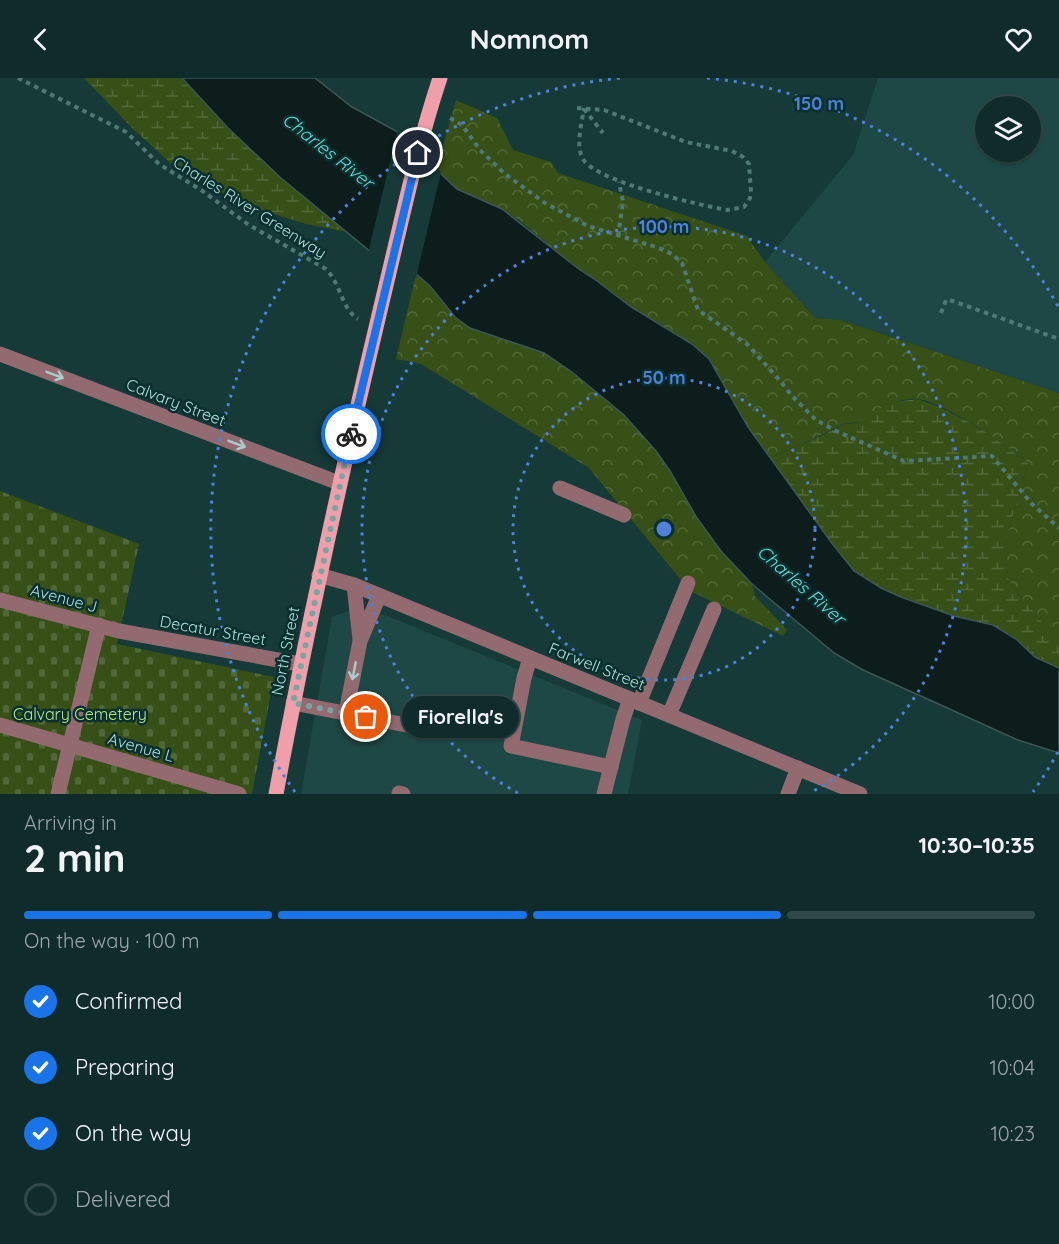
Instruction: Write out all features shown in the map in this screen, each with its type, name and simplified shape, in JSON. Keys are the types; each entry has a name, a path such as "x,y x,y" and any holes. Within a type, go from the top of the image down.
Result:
{"main road":[{"path":"339,483 423,132 440,78"},
{"name":"North Street","path":"276,794 300,664 339,483"}],"street":[{"name":"Calvary Street","path":"0,354 339,483"},
{"path":"560,488 624,515"},
{"name":"Farwell Street","path":"319,575 354,585 860,794"},
{"path":"604,794 623,719 635,701 688,583"},
{"path":"354,585 360,641"},
{"path":"346,713 360,641 379,596"},
{"name":"Avenue J","path":"0,600 119,631"},
{"path":"669,715 714,609"},
{"path":"58,794 99,625"},
{"name":"Decatur Street","path":"119,631 300,664"},
{"path":"530,658 511,746 611,767"},
{"path":"293,703 406,725"},
{"name":"Avenue L","path":"0,725 238,794"},
{"path":"788,794 798,768"}],"path":[{"name":"Charles River Greenway","path":"18,78 126,132 159,165 201,190 249,225 326,269 334,278 351,314 358,319"},
{"path":"577,108 584,108 604,110 686,142 732,151 743,157 749,164 750,198 744,207 727,210 610,179 583,160 579,139 584,108"},
{"path":"584,108 603,133"},
{"path":"450,118 462,124 488,158 505,174 559,211 588,226 659,248 682,262 698,310 747,344 805,411 816,420 904,461 992,456 1032,504 1059,528"},
{"path":"618,236 623,202 620,182"},
{"path":"941,313 946,300 950,300 1059,339"}],"shaded area":[{"path":"878,78 1059,78 1059,393 842,320 815,318 765,262 853,155"},
{"path":"356,608 385,615 642,720 628,794 301,794 332,617"}],"green space":[{"path":"84,78 182,78 262,158 348,232 306,224 258,209 186,177 132,128"},
{"path":"456,100 497,118 513,150 551,162 558,173 747,236 765,262 815,318 841,320 1059,393 1059,641 1009,581 1004,547 1028,463 959,416 930,402 918,399 894,403 859,421 841,425 770,458 748,427 709,358 692,344 631,307 580,270 519,220 502,209 457,189 436,172"},
{"path":"416,274 470,328 544,353 572,372 624,415 656,450 710,536 752,584 755,596 787,630 783,636 690,591 589,468 421,364 396,359"},
{"path":"917,399 947,410 975,426 1028,463 1004,547 1009,581 1059,641 1059,668 1035,657 1016,639 993,625 954,616 901,597 881,588 854,571 770,458 844,424 856,423 889,403"},
{"name":"Calvary Cemetery","path":"0,491 139,544 117,644 274,677 252,794 0,794"}],"water":[{"name":"Charles River","path":"182,78 315,78 352,107 396,131 457,189 502,209 631,307 692,344 709,359 748,427 854,571 881,588 901,597 954,616 993,625 1016,639 1035,657 1059,668 1059,753 1018,740 863,670 834,653 752,584 721,551 697,518 656,451 624,415 572,372 544,353 470,328 455,317 430,286 416,274 371,252 281,178 228,128"}],"pier":[{"path":"398,129 441,172 416,278 368,253"}],"way so far":[{"path":"351,434 293,703 366,717"}],"place":[{"name":"Fiorella's","path":"366,717"}],"route":[{"path":"351,434 418,153"}]}
